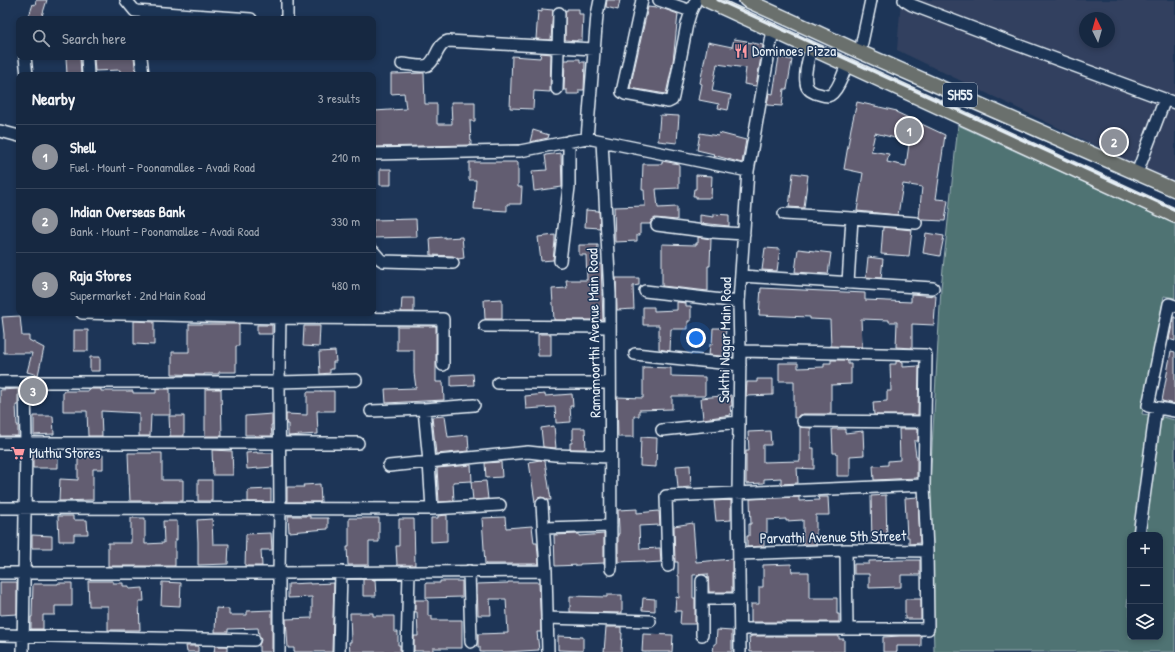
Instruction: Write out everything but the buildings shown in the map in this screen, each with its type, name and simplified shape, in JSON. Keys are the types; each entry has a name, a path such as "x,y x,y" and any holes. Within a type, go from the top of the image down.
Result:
{"main road":[{"name":"SH55","path":"706,0 1175,216"},
{"name":"SH55","path":"746,0 860,52 1175,190"}],"street":[{"path":"287,0 287,16"},
{"path":"587,138 597,15 600,0"},
{"path":"642,0 622,92 625,94 668,102 672,100 687,24 696,0"},
{"path":"659,0 691,11"},
{"path":"860,52 871,0"},
{"path":"904,0 912,5 1012,43 1170,101 1137,173"},
{"path":"127,1 136,15 164,16"},
{"path":"557,89 559,13"},
{"name":"Sakthi Nagar Main Road","path":"740,652 738,493 740,365 739,302 748,171 773,30"},
{"path":"402,64 428,65 432,62 441,45 448,41 594,49"},
{"path":"811,48 805,74 805,81 806,86 813,92 828,96 832,94 838,86 847,64"},
{"path":"25,60 27,72"},
{"path":"87,60 88,72"},
{"path":"141,60 143,72"},
{"path":"0,131 16,135"},
{"path":"376,154 520,151 587,138 748,171"},
{"name":"Ramamoorthi Avenue Main Road","path":"602,140 610,294 611,569"},
{"path":"560,261 569,187 569,141"},
{"path":"784,214 916,223"},
{"path":"848,283 852,218"},
{"path":"657,225 712,232 744,234"},
{"path":"376,254 383,261 453,264"},
{"path":"741,276 933,288"},
{"path":"645,291 739,302"},
{"path":"1175,306 1169,304 1148,406 1175,411"},
{"path":"279,652 280,316"},
{"path":"338,316 443,319 443,365"},
{"path":"485,326 610,327"},
{"path":"740,351 926,355 924,485 928,629 740,629"},
{"path":"635,354 740,365"},
{"path":"0,380 25,382 279,382 356,380"},
{"path":"22,652 26,444 25,382"},
{"path":"498,383 610,384"},
{"path":"371,411 474,405"},
{"path":"1139,532 1156,408"},
{"path":"424,409 432,508"},
{"path":"803,421 925,422"},
{"path":"662,430 739,422"},
{"path":"0,443 358,443"},
{"path":"389,466 528,452 555,455 610,457"},
{"path":"668,566 666,496 924,485"},
{"path":"542,504 546,571 548,652"},
{"path":"0,508 432,508 500,505"},
{"path":"544,528 611,526"},
{"path":"846,550 847,629"},
{"name":"Parvathi Avenue 5th Street","path":"739,554 846,550 927,550"},
{"path":"469,571 472,642"},
{"path":"0,573 546,571"},
{"path":"338,652 341,572"},
{"path":"407,652 410,572"},
{"path":"702,581 702,635"},
{"path":"702,599 740,599"},
{"path":"547,618 650,621"},
{"path":"0,635 254,640"}],"shaded area":[{"path":"901,0 1175,0 1175,184 897,50"}],"green space":[{"path":"958,125 1175,224 1175,298 1164,296 1142,414 1151,415 1136,532 1127,532 1127,640 1163,640 1163,532 1142,532 1158,416 1175,420 1175,652 934,652 930,484 941,288"}],"railway":[{"path":"718,0 1175,210"}],"place":[{"name":"Dominoes Pizza","path":"741,51"},
{"name":"Shell","path":"909,131"},
{"name":"Indian Overseas Bank","path":"1114,142"},
{"name":"Raja Stores","path":"33,391"},
{"name":"Muthu Stores","path":"18,453"}]}
